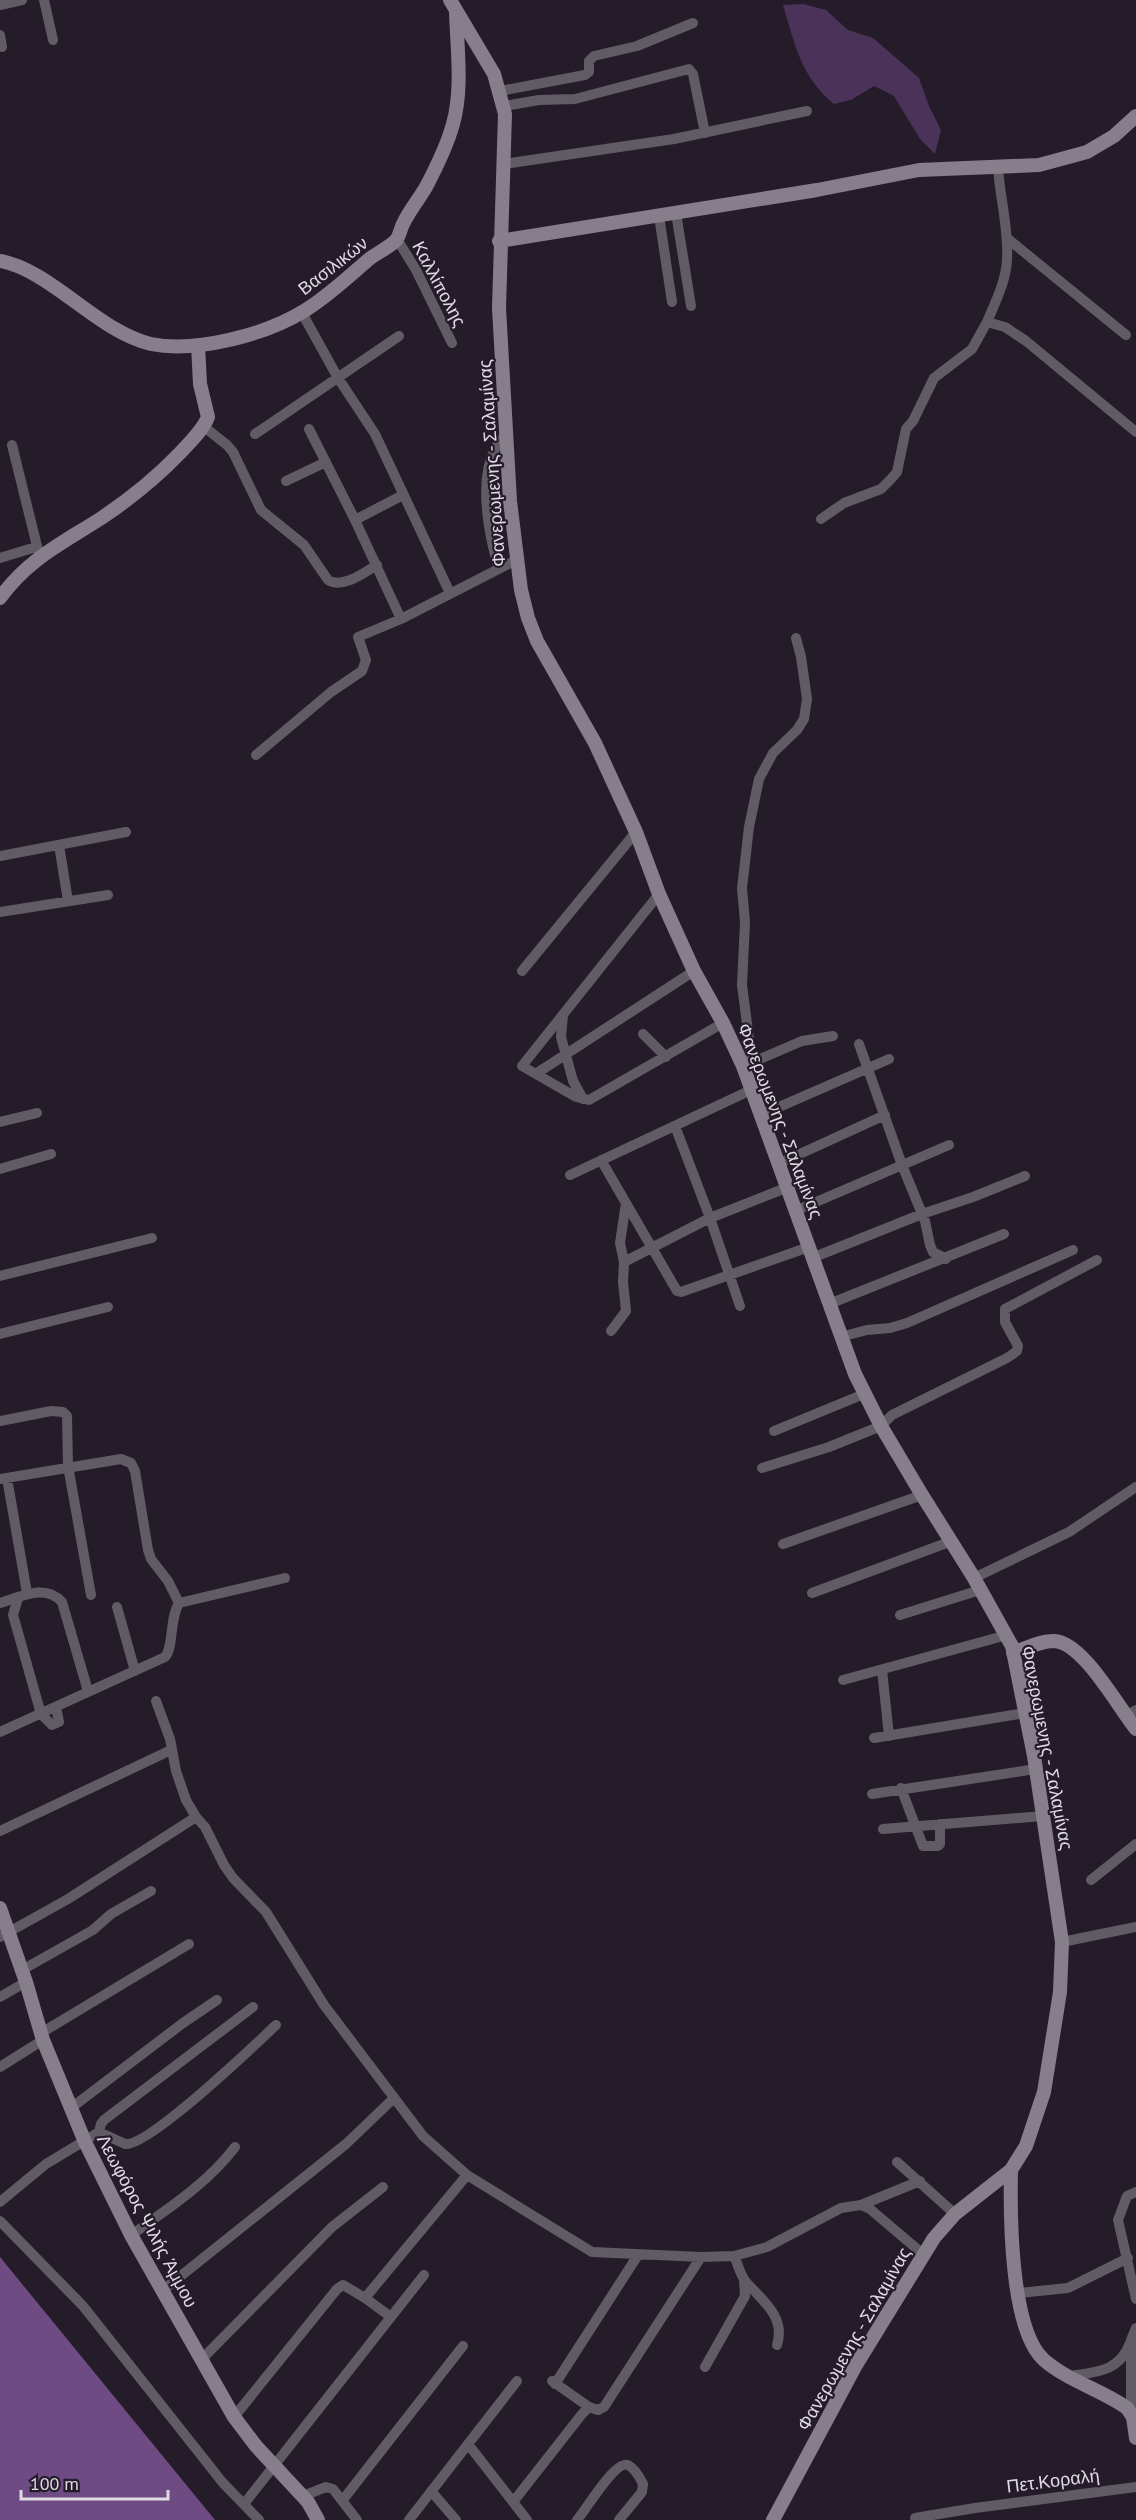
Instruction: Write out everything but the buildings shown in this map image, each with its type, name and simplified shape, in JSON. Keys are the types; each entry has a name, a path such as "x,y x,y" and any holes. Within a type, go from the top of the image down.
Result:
{"street":[{"path":"0,5 22,0"},
{"path":"44,0 53,40"},
{"name":"Φανερωμενης - Σαλαμίνας","path":"452,4 487,60 504,106 499,308 510,501 516,560 528,618 537,641 595,743 636,832 659,894 694,971 747,1064 752,1090 786,1188 840,1337 864,1395 922,1496 952,1541 1007,1635 1015,1658 1035,1763 1062,1942 1060,1992 1044,2092 1032,2132 1011,2170 986,2192 955,2214 939,2231 923,2254 856,2365 774,2520"},
{"name":"Βασιλικών","path":"0,261 14,264 35,276 130,337 164,346 198,345 250,333 302,313 397,239 404,221 426,186 452,125 458,96 452,4"},
{"path":"500,91 585,75 589,72 589,61 594,56 637,46 693,23"},
{"path":"0,35 2,47"},
{"path":"504,106 539,100 575,99 689,69 693,74 705,133"},
{"path":"504,165 705,133 807,111"},
{"path":"500,241 659,216 919,170 1039,165 1087,152 1114,136 1136,116"},
{"path":"821,519 844,503 881,489 897,472 906,429 913,421 934,378 972,349 987,322 998,296 1007,263 1008,239 998,168"},
{"path":"676,213 691,306"},
{"path":"659,216 672,302"},
{"name":"Καλλίπολης","path":"397,239 416,270 452,343"},
{"path":"1008,239 1125,335"},
{"path":"302,313 338,378 375,434 450,593"},
{"path":"987,322 1005,327 1026,340 1136,432"},
{"path":"255,434 399,336"},
{"path":"0,598 5,583 38,552 102,518 142,488 172,461 207,420 208,412 200,384 198,345"},
{"path":"202,426 233,452 261,510 304,545 328,580 333,583 343,582 376,566"},
{"path":"309,429 401,619"},
{"path":"500,569 490,532 487,475 495,448 507,434"},
{"path":"12,445 38,552"},
{"path":"286,481 326,462"},
{"path":"355,520 403,495"},
{"path":"0,558 38,552"},
{"path":"256,755 331,692 362,672 366,660 358,637 401,619 516,560"},
{"path":"796,638 807,699 804,719 797,730 773,753 759,778 749,827 742,888 745,922 742,985 747,1064 802,1041 833,1036"},
{"path":"0,856 126,832"},
{"path":"522,971 636,832"},
{"path":"59,845 68,902"},
{"path":"659,894 522,1066 583,1099 589,1100 723,1023"},
{"path":"0,912 108,895"},
{"path":"537,1073 694,971"},
{"path":"563,1015 561,1037 573,1082 583,1099"},
{"path":"643,1034 666,1057"},
{"path":"859,1044 922,1214 933,1252 946,1259"},
{"path":"761,1115 889,1059"},
{"path":"570,1174 752,1090"},
{"path":"0,1122 37,1113"},
{"path":"778,1164 885,1115"},
{"path":"675,1126 740,1306"},
{"path":"795,1211 949,1144"},
{"path":"0,1169 51,1154"},
{"path":"601,1160 677,1291 681,1292 728,1274 811,1253 973,1197 1025,1176"},
{"path":"624,1262 710,1218 786,1188"},
{"path":"611,1331 626,1311 621,1239 626,1202"},
{"path":"829,1304 1004,1234"},
{"path":"0,1276 152,1238"},
{"path":"840,1337 867,1329 901,1325 991,1288 1073,1250"},
{"path":"762,1468 829,1447 881,1426 892,1415 1017,1351 1018,1346 1005,1322 1005,1309 1097,1260"},
{"path":"0,1334 108,1307"},
{"path":"774,1431 864,1395"},
{"path":"0,1421 51,1411 63,1412 67,1416 69,1466 91,1596"},
{"path":"56,1707 60,1717 59,1722 51,1725 40,1714 13,1615 23,1596 4,1479 69,1466 121,1459 131,1463 135,1471 148,1550 168,1581 178,1603"},
{"path":"900,1615 977,1584 1069,1532 1136,1487"},
{"path":"783,1544 922,1496"},
{"path":"812,1593 952,1541"},
{"path":"0,1732 135,1671 168,1653 172,1614 178,1603 285,1578"},
{"path":"0,1603 23,1596 51,1592 63,1602 88,1691"},
{"path":"117,1607 135,1671"},
{"path":"843,1680 1007,1635"},
{"path":"872,1794 1035,1763 1036,1711 1032,1693 1015,1658 1037,1643 1054,1641 1069,1645 1085,1659 1131,1713 1136,1729"},
{"path":"882,1670 889,1736"},
{"path":"156,1701 170,1739 181,1787 195,1817 205,1827 233,1878 266,1912 324,2005 423,2136 467,2175 586,2249 600,2254 701,2257 734,2256 767,2247 841,2208 861,2205 920,2181"},
{"path":"874,1738 1025,1713"},
{"path":"0,1832 171,1750"},
{"path":"901,1788 921,1843 928,1847 940,1844 940,1824"},
{"path":"883,1829 1043,1816"},
{"path":"4,1935 68,1899 195,1817"},
{"path":"1091,1880 1136,1844"},
{"path":"0,1997 24,1976 93,1930 111,1914 151,1891"},
{"name":"Λεωφόρος Ψιλής Άμμου","path":"0,1908 4,1935 24,1976 42,2037 85,2142 131,2235 234,2416 256,2446 303,2496 318,2520"},
{"path":"1062,1942 1136,1927"},
{"path":"0,2067 42,2037 189,1944"},
{"path":"71,2108 217,2000"},
{"path":"0,2202 46,2164 99,2133 104,2120 253,2007"},
{"path":"99,2133 130,2145 180,2112 276,2025"},
{"path":"162,2291 346,2144 394,2098"},
{"path":"131,2235 177,2203 224,2162 235,2147"},
{"path":"897,2162 955,2214"},
{"path":"1011,2170 1011,2229 1018,2293 1025,2326 1036,2351 1052,2367 1116,2400 1131,2413"},
{"path":"365,2298 467,2175"},
{"path":"202,2359 332,2228 383,2187"},
{"path":"1136,2192 1127,2196 1118,2220 1131,2245 1128,2258 1136,2299"},
{"path":"861,2205 870,2209 923,2254"},
{"path":"0,2221 83,2306 223,2483 259,2520"},
{"path":"638,2255 553,2382 597,2410 604,2407 701,2257"},
{"path":"705,2367 745,2296 744,2280 734,2256"},
{"path":"1018,2293 1068,2288 1128,2258"},
{"path":"244,2504 273,2464 424,2275"},
{"path":"744,2280 765,2301 776,2319 780,2336 777,2345"},
{"path":"234,2416 337,2289 343,2285 391,2317"},
{"path":"1071,2376 1117,2364 1127,2352 1135,2334"},
{"path":"1135,2334 1131,2413 1136,2439"},
{"path":"342,2501 463,2346"},
{"path":"409,2520 517,2381"},
{"path":"513,2502 589,2407"},
{"path":"468,2444 527,2520"},
{"path":"577,2520 611,2473 619,2465 626,2464 643,2484 642,2492 619,2520"},
{"path":"303,2496 326,2487 333,2489 357,2520"},
{"name":"Πετ.Κοραλή","path":"915,2518 1136,2487"},
{"path":"431,2491 456,2520"}],"shaded area":[{"path":"803,4 826,10 848,30 873,38 919,78 941,130 935,154 920,139 894,96 874,86 851,100 834,104 823,94 801,59 783,5"},
{"path":"0,2257 215,2520 0,2520"}]}
